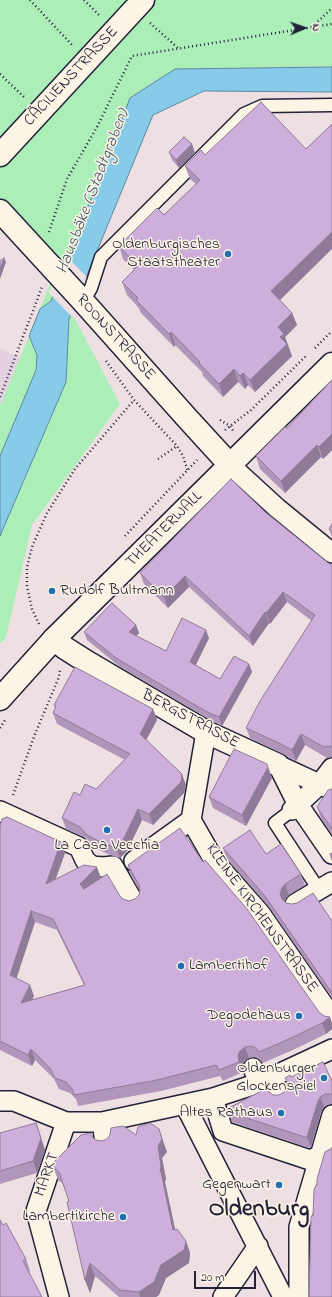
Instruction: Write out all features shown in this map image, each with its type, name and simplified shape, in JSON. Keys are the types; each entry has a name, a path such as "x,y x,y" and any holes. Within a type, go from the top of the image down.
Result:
{"street":[{"name":"CÄCILIENSTRASSE","path":"0,155 143,0"},
{"name":"ROONSTRASSE","path":"0,211 230,465"},
{"name":"THEATERWALL","path":"0,699 59,644 230,465 332,364"},
{"path":"230,465 277,508 332,553"},
{"name":"BERGSTRASSE","path":"59,644 206,732 326,787"},
{"path":"117,874 191,820 206,732"},
{"path":"278,765 294,806 332,854"},
{"path":"294,806 326,787 332,768"},
{"path":"3,812 79,847 85,860 92,866 113,866 133,901"},
{"name":"KLEINE KIRCHENSTRASSE","path":"191,820 215,862 332,1017"},
{"path":"295,904 325,886"},
{"path":"0,1101 14,1101 66,1122 102,1122 213,1098 332,1049"},
{"path":"261,1077 280,1095"},
{"path":"213,1098 223,1131 310,1160 326,1153"},
{"path":"185,1104 283,1297"},
{"path":"298,1297 299,1227 326,1153 332,1115"},
{"name":"MARKT","path":"59,1297 36,1212 66,1122"},
{"path":"102,1122 104,1143"},
{"path":"223,1297 258,1246"}],"lane":[{"path":"82,300 91,288 101,257 244,114 262,106 332,105"},
{"path":"294,806 275,823 325,886"}],"path":[{"path":"30,0 72,46"},
{"path":"312,27 332,8"},
{"path":"47,238 67,179 97,127 132,56 332,24"},
{"path":"0,74 24,97"},
{"path":"0,397 43,285 57,273"},
{"path":"314,349 332,330"},
{"path":"230,426 251,410 309,354"},
{"path":"3,812 59,677 59,644 41,628 32,609 27,586 27,567 32,547 47,513 75,469 134,400 177,446 183,456 187,471"},
{"path":"158,459 177,446"}],"shaded area":[{"path":"0,349 20,357 0,406"}],"green space":[{"path":"0,0 131,0 0,150"},
{"path":"143,0 332,0 332,67 175,69 68,258 66,256 55,271 0,211 0,155"},
{"path":"55,271 49,293 75,319 120,404 32,525 6,637 0,644 0,536 66,382 51,301 40,309"},
{"path":"29,336 37,355 36,370 0,456 0,406"}],"water":[{"name":"Hausbäke (Stadtgraben)","path":"332,67 332,92 204,91 153,115 69,319 66,382 0,536 0,456 36,370 37,355 29,336 40,309 51,301 130,98 175,69"}],"pier":[{"path":"66,256 88,278 72,317 51,295"}],"building":[{"name":"Oldenburgisches Staatstheater","path":"261,102 306,149 332,124 332,232 271,291 292,313 278,327 284,334 280,337 287,344 250,380 243,373 240,376 234,369 219,384 171,332 169,334 136,300 138,298 122,282 138,266 119,246 157,208 164,215 200,180 185,166 201,150 205,155"},
{"path":"184,137 192,144 176,160 169,152"},
{"path":"4,258 0,270 0,261"},
{"path":"332,380 332,434 319,447 317,445 281,481 256,456 285,427 287,428"},
{"path":"231,479 265,512 332,566 332,747 324,747 301,734 292,750 246,728 260,701 315,615 283,592 266,613 265,612 249,636 185,576 164,597 140,573"},
{"path":"332,524 332,532 329,529"},
{"path":"112,603 136,625 129,632 166,651 182,618 206,630 190,662 220,679 234,656 249,664 219,717 209,713 116,658 84,632"},
{"path":"75,667 153,709 140,734 182,774 181,782 149,814 138,809 123,840 116,847 106,845 87,835 80,827 62,818 74,792 80,795 85,784 96,789 130,754 53,713 56,706 54,705"},
{"path":"234,749 267,764 268,767 242,815 209,797"},
{"path":"332,789 332,829 317,807 328,790"},
{"path":"7,817 61,842 46,884 84,865 97,867 80,884 84,889 107,874 120,896 129,901 135,899 139,895 140,890 139,885 128,865 180,828 203,862 205,860 247,909 319,1012 324,1016 330,1017 322,1023 259,1052 256,1048 251,1046 245,1047 238,1055 239,1062 219,1070 216,1065 157,1080 74,1095 73,1090 66,1082 55,1078 50,1068 31,1049 28,1055 0,1041 0,826 2,819","holes":["31,911 53,919 85,985 21,1003 30,985 10,975"]},
{"path":"250,830 266,854 281,844 301,874 285,884 280,894 282,899 286,903 292,904 297,903 313,893 332,921 332,993 265,896 223,848"},
{"path":"323,1062 332,1081 332,1094 325,1094 320,1097 307,1137 228,1112 227,1109 265,1089 273,1095 279,1095 284,1092 287,1087 285,1078 290,1075 291,1077"},
{"path":"36,1123 41,1138 33,1161 0,1171 0,1133"},
{"name":"Lambertikirche","path":"150,1123 159,1129 162,1139 158,1146 161,1166 160,1171 173,1230 177,1229 186,1241 184,1250 161,1265 154,1282 139,1292 120,1290 90,1263 85,1280 67,1202 69,1201 59,1172 53,1167 55,1161 81,1135 90,1133 96,1140 102,1141 107,1139 110,1135 111,1128 123,1126 136,1135 138,1127"},
{"path":"332,1148 332,1297 309,1297 311,1216 313,1216 314,1190 317,1185 317,1179 325,1152"},
{"path":"0,1220 3,1225 6,1223 26,1259 23,1261 42,1297 0,1297"}],"place":[{"name":"Oldenburgisches Staatstheater","path":"228,254"},
{"name":"Rudolf Bultmann","path":"52,591"},
{"name":"La Casa Vecchia","path":"107,830"},
{"name":"Lambertihof","path":"181,966"},
{"name":"Degodehaus","path":"299,1016"},
{"name":"Oldenburger Glockenspiel","path":"324,1078"},
{"name":"Altes Rathaus","path":"281,1113"},
{"name":"Gegenwart","path":"279,1185"},
{"name":"Lambertikirche","path":"123,1217"}],"district":[{"name":"Oldenburg","path":"259,1211"}]}
